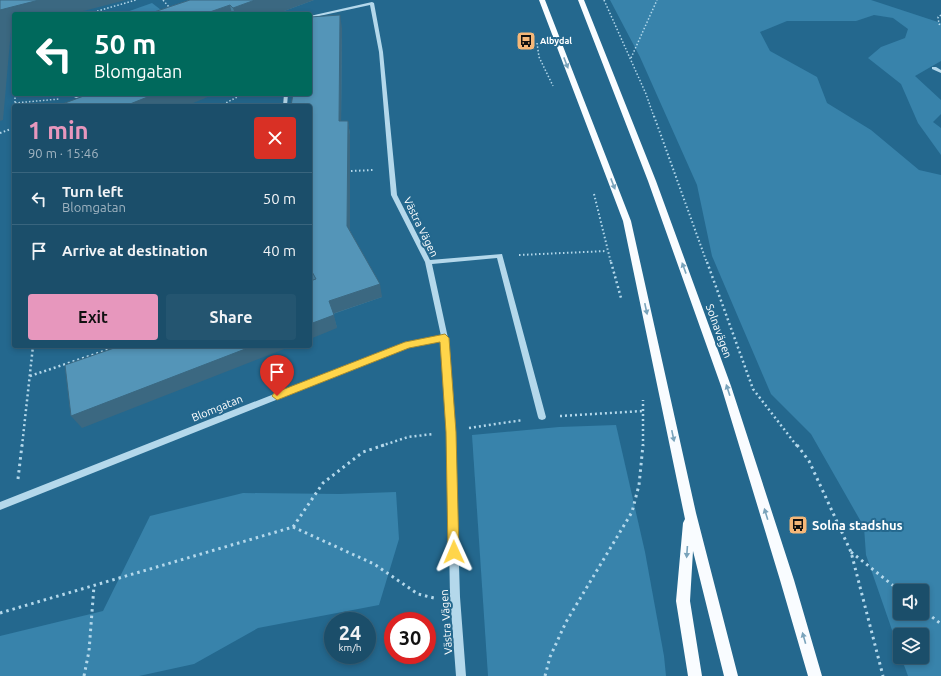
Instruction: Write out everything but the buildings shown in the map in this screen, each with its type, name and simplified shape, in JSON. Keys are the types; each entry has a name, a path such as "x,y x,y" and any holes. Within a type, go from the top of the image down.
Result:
{"main road":[{"path":"542,0 627,221 690,513 731,676"},
{"name":"Solnavägen","path":"581,0 652,181 726,386 787,580 815,676"},
{"path":"690,513 683,601 695,676"}],"street":[{"path":"312,16 370,1"},
{"name":"Västra Vägen","path":"370,1 381,52 390,168 394,195 428,262 445,338 451,432 454,597 461,676"},
{"path":"934,68 941,72"},
{"path":"76,97 81,96"},
{"path":"428,262 500,256 542,417"},
{"name":"Blomgatan","path":"0,506 408,344 445,338"}],"path":[{"path":"94,12 136,0"},
{"path":"163,0 173,12"},
{"path":"604,0 646,94 753,389 808,461 851,552 883,676"},
{"path":"630,59 657,0"},
{"path":"941,14 938,17 939,24 941,25"},
{"path":"224,104 239,96"},
{"path":"23,104 76,97"},
{"path":"0,133 12,129"},
{"path":"351,171 390,168"},
{"path":"606,246 622,301"},
{"path":"500,256 607,251"},
{"path":"16,499 33,348"},
{"path":"30,376 113,348"},
{"path":"545,676 548,660 567,620 601,567 631,512 642,461 644,441 643,396"},
{"path":"293,527 323,482 363,452 408,437 451,432"},
{"path":"0,613 94,586 220,546 293,527 330,541 376,565 424,598 454,597"},
{"path":"851,552 893,585"},
{"path":"84,676 89,651 94,586"},
{"path":"929,614 941,624"}],"shaded area":[{"path":"610,0 871,0 941,23 941,61 915,76 941,100 941,114 933,122 941,128 941,155 918,123 901,84 868,58 881,47 905,38 908,29 893,18 874,15 856,21 787,21 760,32 770,51 817,77 827,103 871,130 919,170 941,175 941,676 908,676 904,664 929,664 929,628 893,628 893,633 866,555 864,527 811,434 771,394 712,256 697,185 640,57"},
{"path":"152,3 164,12 127,12"},
{"path":"616,425 645,552 664,656 666,676 488,676 472,435 559,427"},
{"path":"396,492 399,539 379,605 342,612 324,612 324,615 258,628 194,664 139,676 0,676 0,636 103,611 150,516 243,493 340,494"}],"place":[{"name":"Albydal","path":"526,41"},
{"name":"Solna stadshus","path":"798,525"}],"route":[{"path":"277,396 408,344 445,338 451,432 454,552"}]}
